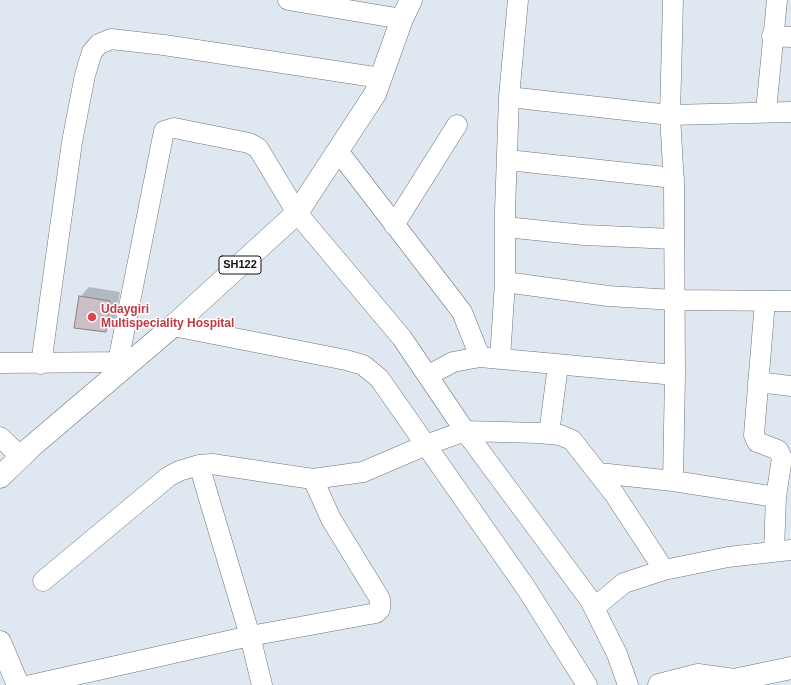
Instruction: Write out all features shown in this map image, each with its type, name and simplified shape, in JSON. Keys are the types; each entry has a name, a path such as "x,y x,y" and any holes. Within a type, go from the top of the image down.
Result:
{"main road":[{"name":"SH122","path":"0,477 124,362 172,326 297,212 375,94 402,19 411,0"},
{"path":"0,642 18,685"},
{"path":"659,685 698,675 729,682 766,679 791,668"}],"street":[{"path":"288,0 402,19"},
{"path":"500,359 506,282 505,226 509,97 518,0"},
{"path":"673,0 670,115 674,178 673,239 675,375 673,481"},
{"path":"766,111 782,37 777,0"},
{"path":"41,364 72,142 85,75 92,52 99,44 111,39 164,45 381,78"},
{"path":"509,97 670,115 766,111 791,112"},
{"path":"394,224 457,125"},
{"path":"0,363 41,364 124,362 164,131 174,128 249,143 258,148 297,212 402,338 429,375 465,431 595,607 617,654 628,685"},
{"path":"338,151 462,312 480,357"},
{"path":"508,160 674,178"},
{"path":"505,226 584,235 673,239"},
{"path":"506,282 608,296 674,300 791,301"},
{"path":"595,607 624,583 664,570 728,557 783,550 776,497 782,458 778,450 757,442 754,439 765,301"},
{"path":"172,326 346,360 363,365 379,378 526,588 587,685"},
{"path":"429,375 453,362 480,357 675,375"},
{"path":"549,434 558,365"},
{"path":"758,382 791,386"},
{"path":"43,582 168,477 179,471 199,465 212,464 257,469 313,479 363,472 426,445 465,431 549,434 566,437 572,440 599,473 664,570"},
{"path":"0,437 21,457"},
{"path":"199,465 250,636 262,685"},
{"path":"599,473 673,481 776,497"},
{"path":"30,685 250,636 376,613 380,609 380,599 331,519 313,479"}],"building":[{"path":"79,296 110,301 106,332 74,328"}],"place":[{"name":"Udaygiri Multispeciality Hospital","path":"92,317"}]}
